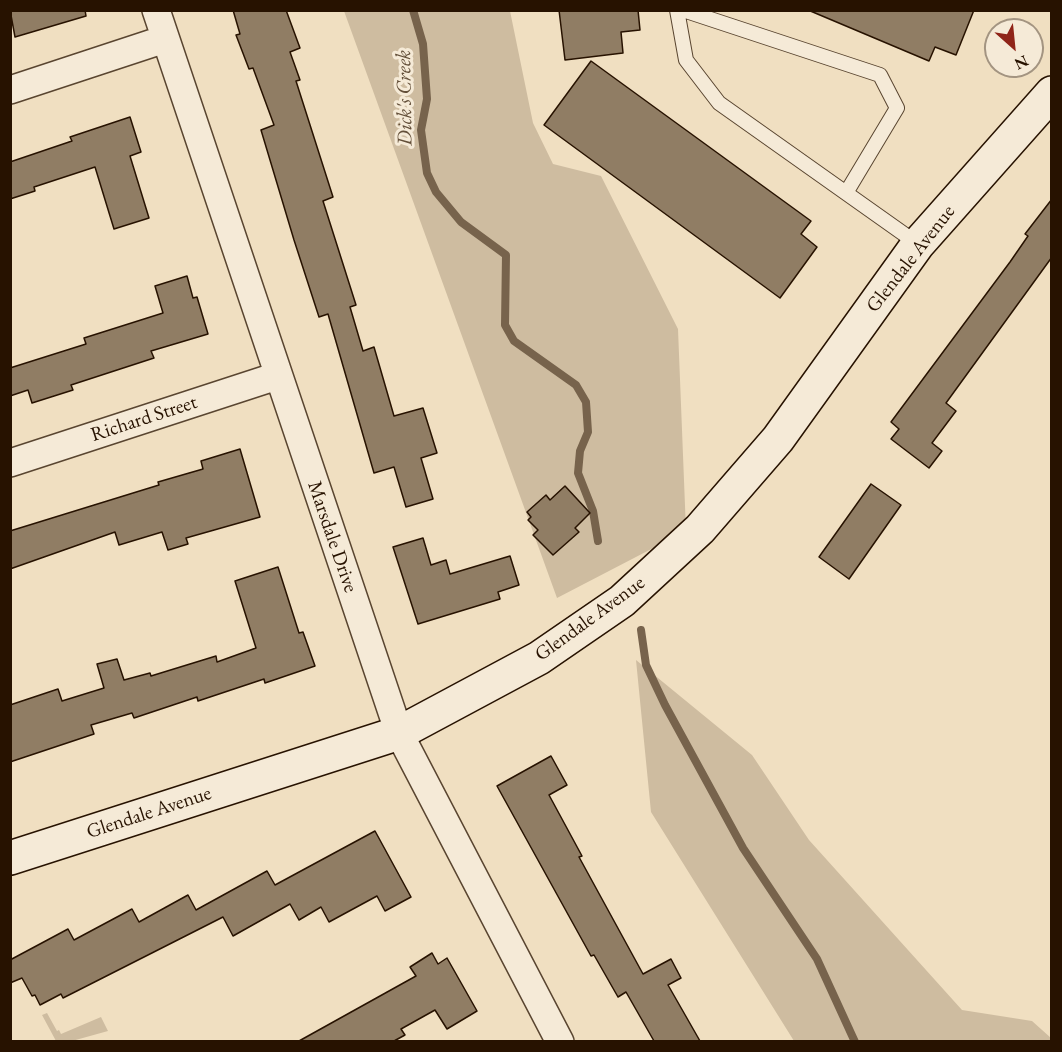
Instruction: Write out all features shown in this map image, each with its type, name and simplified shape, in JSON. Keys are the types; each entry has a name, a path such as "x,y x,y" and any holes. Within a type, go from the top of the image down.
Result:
{"main road":[{"name":"Glendale Avenue","path":"10,858 399,733 539,658 622,601 700,529 778,439 918,244 1052,93"}],"street":[{"name":"Marsdale Drive","path":"156,10 277,376 399,733 560,1041"},
{"path":"10,90 165,39"},
{"name":"Richard Street","path":"10,463 277,376"}],"lane":[{"path":"677,10 686,60 719,103 918,244"},
{"path":"682,10 880,75 897,108 846,193"}],"shaded area":[{"path":"344,11 510,11 533,123 553,164 601,176 678,329 686,531 557,598"},
{"path":"636,660 752,755 809,840 962,1010 1032,1021 1051,1038 1051,1041 794,1041 651,812"},
{"path":"47,1013 61,1034 101,1017 108,1031 72,1041 56,1041 42,1015"}],"building":[{"path":"10,10 85,10 86,16 15,37"},
{"path":"233,10 286,10 300,48 290,52 300,80 296,81 333,197 323,201 356,305 350,307 363,351 374,347 394,416 423,408 437,453 421,458 433,499 406,507 394,467 374,473 328,314 319,317 294,240 261,130 274,125 253,68 249,69 236,35 240,34"},
{"path":"559,10 638,10 640,30 621,32 623,53 565,60"},
{"path":"808,10 974,10 956,55 935,47 929,61"},
{"path":"591,61 811,221 801,234 817,247 780,298 544,125"},
{"path":"130,117 141,152 130,156 149,218 114,229 95,167 34,187 35,191 10,199 10,162 72,141 70,137"},
{"path":"1052,199 1052,257 946,403 956,411 932,443 942,451 929,468 891,439 899,429 891,422 1010,262 1028,236 1025,234"},
{"path":"187,276 193,298 197,297 208,334 151,351 154,358 71,385 73,390 32,403 28,390 10,396 10,368 86,344 84,338 163,313 155,286"},
{"path":"240,449 260,517 186,538 188,544 168,550 162,532 119,545 115,532 10,569 10,531 159,485 158,482 203,469 201,461"},
{"path":"871,484 901,505 849,579 819,557"},
{"path":"565,486 590,513 575,528 579,532 553,555 533,535 538,530 528,520 531,517 527,512 546,495 550,500"},
{"path":"423,538 431,565 446,560 450,574 510,556 519,585 498,592 500,599 418,624 393,547"},
{"path":"278,567 299,633 303,632 315,666 265,683 264,679 198,701 197,697 134,718 132,713 91,725 94,734 10,762 10,705 58,689 62,701 104,688 97,664 117,659 124,680 150,673 151,676 216,656 217,662 256,648 235,581"},
{"path":"551,756 567,785 549,795 582,856 579,857 643,974 671,959 681,978 668,985 700,1041 654,1041 626,992 618,997 594,955 591,956 497,786"},
{"path":"375,831 411,897 385,911 377,896 329,922 321,907 299,920 290,904 233,936 223,917 63,998 61,994 40,1005 22,978 10,983 10,960 68,929 74,940 132,909 139,922 188,895 196,910 267,871 275,885"},
{"path":"432,953 438,964 447,958 477,1011 447,1029 435,1010 401,1029 405,1035 394,1041 299,1041 416,976 410,967"}],"waterway":[{"name":"Dick's Creek","path":"413,10 423,44 427,99 421,130 427,173 436,192 461,222 506,255 505,325 514,341 576,385 586,402 588,432 580,451 578,473 593,511 598,541"},
{"path":"641,630 646,665 665,705 743,848 817,959 855,1042"}]}
